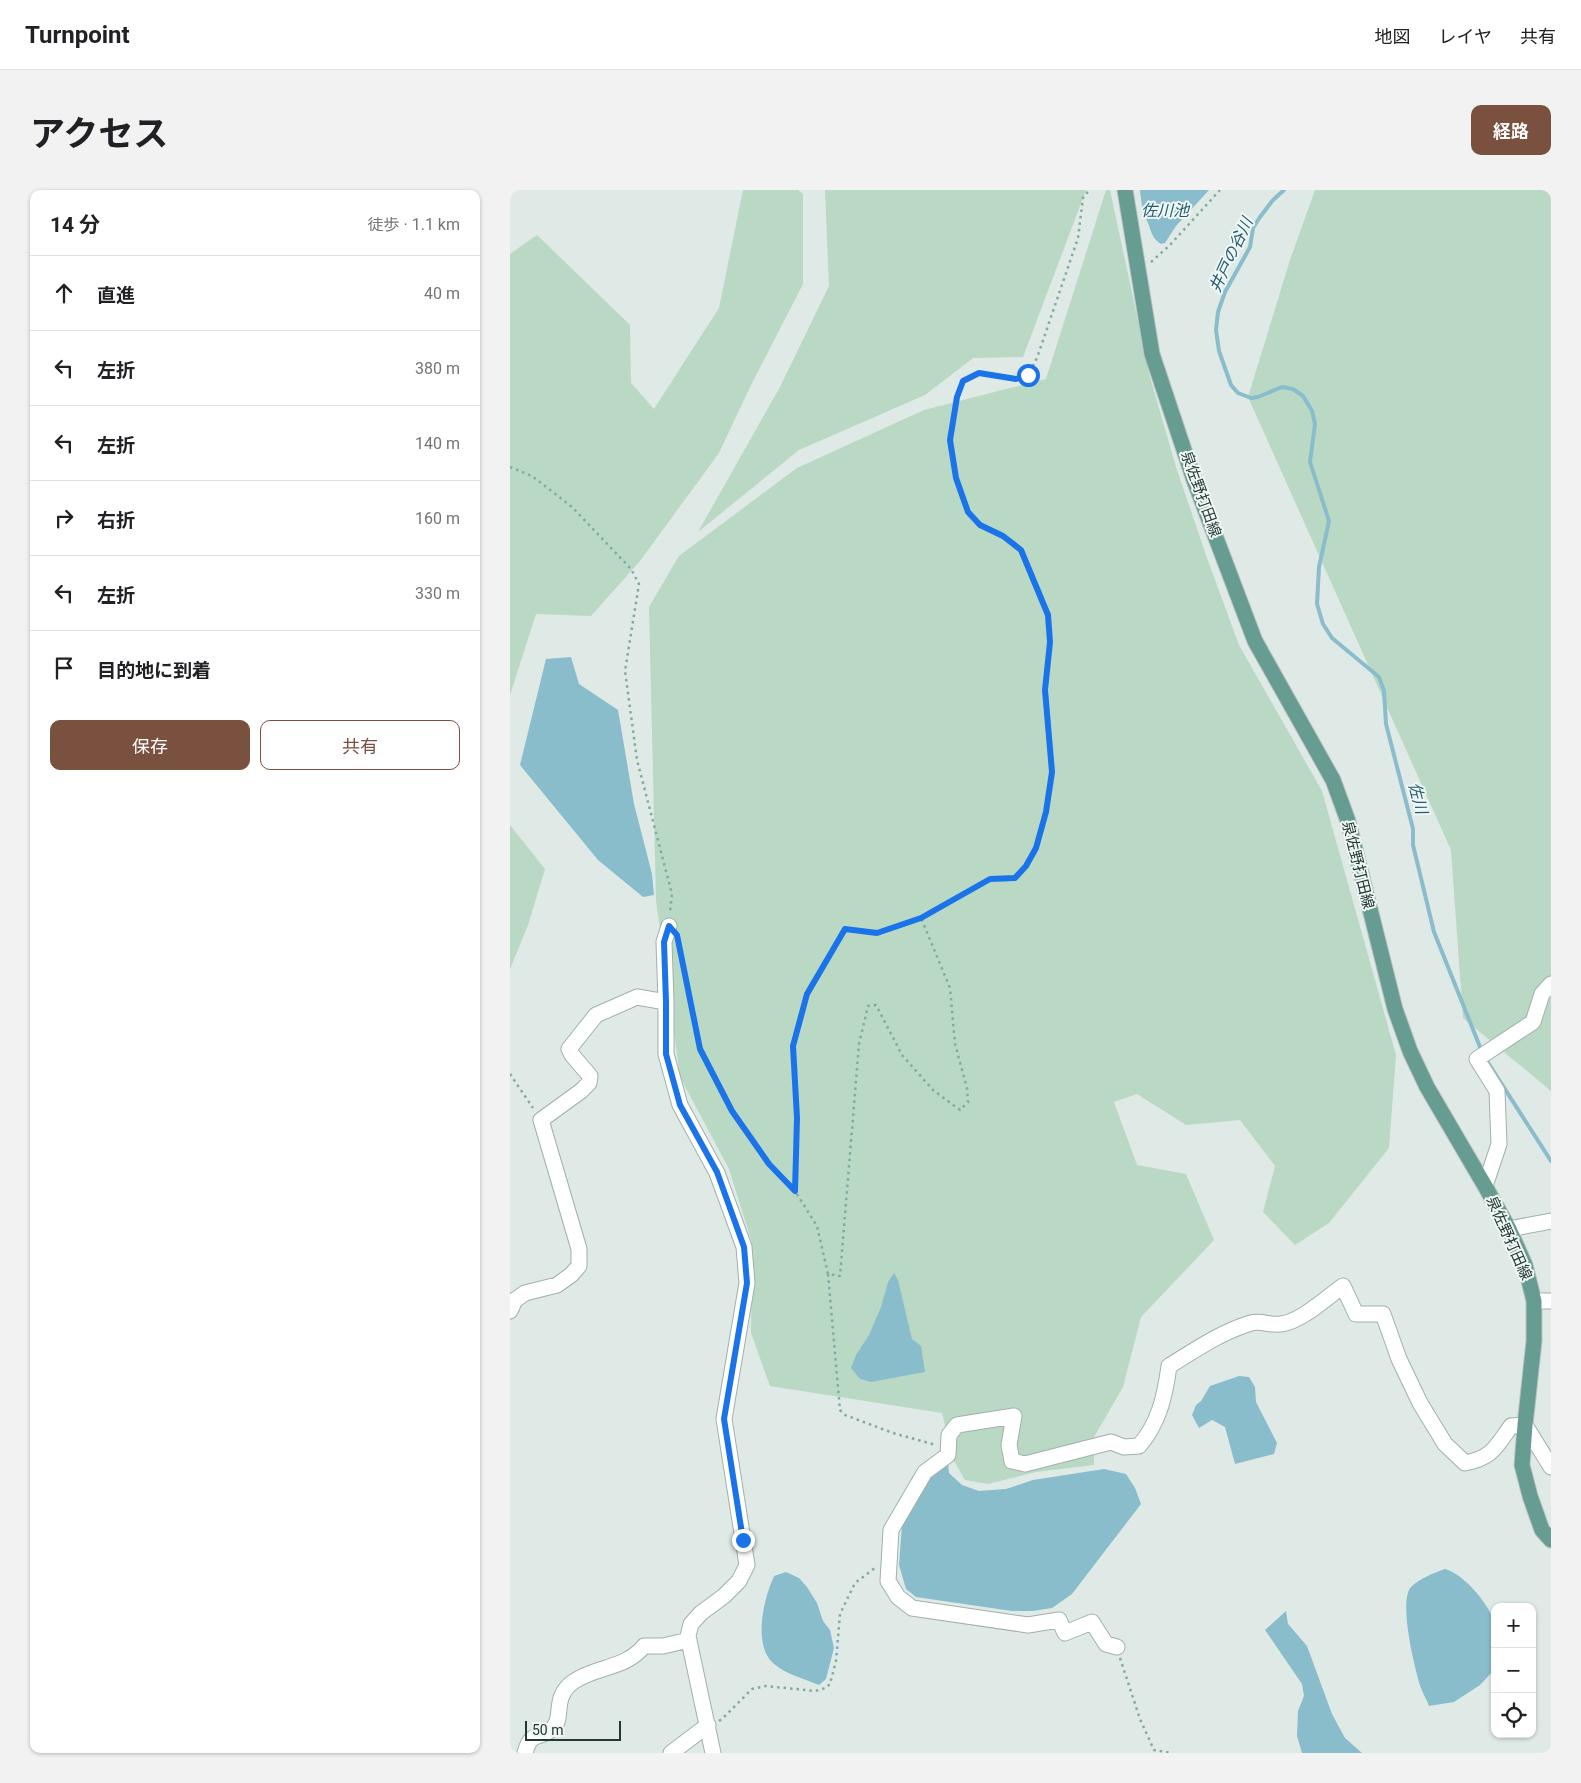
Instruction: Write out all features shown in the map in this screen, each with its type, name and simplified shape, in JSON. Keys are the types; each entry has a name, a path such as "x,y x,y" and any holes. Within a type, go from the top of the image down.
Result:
{"main road":[{"name":"泉佐野打田線","path":"1125,190 1152,354 1194,480 1252,632 1333,780 1348,821 1395,1009 1410,1051 1427,1087 1509,1230 1524,1265 1534,1301 1534,1341 1524,1425 1522,1465 1542,1530 1551,1540"}],"street":[{"path":"669,926 664,942 666,1054 680,1105 717,1172 744,1247 747,1283 724,1419 748,1565 739,1581 724,1596 701,1613 691,1624 688,1636 714,1753"},
{"path":"1485,1186 1499,1144 1497,1091 1477,1059 1533,1022 1542,994 1551,984"},
{"path":"510,1311 515,1300 525,1293 557,1285 571,1275 579,1266 579,1249 541,1120 581,1092 589,1083 590,1076 569,1049 596,1015 638,997 666,1002"},
{"path":"1509,1230 1551,1221"},
{"path":"1117,1647 1106,1644 1092,1622 1065,1633 1059,1620 1028,1625 912,1608 898,1597 888,1581 891,1530 925,1472 948,1455 949,1435 957,1425 1014,1416 1009,1445 1012,1461 1024,1464 1111,1442 1124,1447 1139,1446 1149,1435 1158,1417 1169,1366 1210,1340 1252,1322 1280,1325 1297,1318 1343,1286 1356,1314 1384,1314 1399,1359 1420,1403 1445,1444 1465,1462 1479,1460 1494,1451 1511,1426 1524,1425 1551,1467"},
{"path":"1534,1301 1551,1301"},
{"path":"525,1753 533,1737 551,1730 557,1723 560,1700 564,1690 573,1682 581,1677 627,1661 638,1654 644,1646 663,1646 689,1640"},
{"path":"671,1753 708,1725"}],"path":[{"path":"795,1191 797,1118 793,1046 807,994 845,929 877,933 921,918 990,879 1015,878 1026,866 1036,848 1046,812 1052,772 1045,690 1050,642 1048,615 1021,550 1003,536 980,525 968,512 956,478 950,440 957,397 963,381 979,373 1016,379 1028,375 1033,367 1078,238 1083,198 1089,190"},
{"path":"1138,273 1170,246 1220,190"},
{"path":"510,467 532,476 572,507 631,569 639,584 625,671 637,760 672,894 669,926 677,935 700,1049 732,1111 769,1164 795,1191 818,1226 828,1274 840,1410 845,1415 893,1433 948,1449"},
{"path":"828,1274 840,1276 859,1044 868,1006 876,1005 902,1055 933,1090 960,1110 968,1102 967,1088 955,1044 950,988 921,918"},
{"path":"510,1074 541,1120"},
{"path":"708,1725 722,1719 752,1689 766,1686 815,1691 826,1688 830,1684 836,1661 840,1614 855,1583 876,1568 879,1560"},
{"path":"1117,1647 1140,1719 1154,1750 1172,1753"}],"green space":[{"path":"743,190 798,190 803,194 803,284 751,385 719,453 640,561 591,616 536,614 510,695 510,254 537,235 630,325 631,383 654,409 719,308"},
{"path":"825,190 1086,190 1023,357 973,358 925,395 799,450 698,532 780,387 829,286"},
{"path":"1106,190 1110,190 1150,377 1176,467 1207,558 1239,645 1322,791 1396,1055 1389,1148 1329,1223 1295,1245 1263,1212 1275,1166 1240,1120 1186,1125 1137,1094 1114,1102 1137,1165 1186,1174 1214,1240 1141,1317 1123,1387 1094,1437 1094,1465 1036,1472 988,1484 965,1480 954,1461 942,1413 770,1386 751,1333 752,1243 729,1169 680,1077 656,900 649,607 679,556 797,468 924,410 1046,379"},
{"path":"1315,190 1551,190 1551,1091 1463,1018 1451,850 1248,397 1290,260"},
{"path":"510,825 545,869 528,925 510,969"}],"water":[{"name":"佐川池","path":"1140,190 1209,190 1176,226 1165,243 1161,244 1152,234 1148,222 1143,215"},
{"path":"571,657 579,684 618,710 634,804 652,874 654,895 643,897 598,860 520,765 546,659"},
{"path":"894,1273 898,1280 912,1339 921,1346 925,1372 871,1382 860,1379 851,1368 856,1355 869,1335 881,1307 888,1282"},
{"path":"1239,1376 1249,1377 1255,1387 1256,1402 1277,1443 1274,1454 1235,1464 1225,1427 1212,1420 1199,1428 1192,1415 1196,1405 1201,1401 1210,1386"},
{"path":"948,1463 949,1473 962,1485 979,1491 1006,1489 1033,1480 1104,1469 1126,1474 1135,1488 1141,1504 1072,1594 1052,1608 1033,1611 1012,1611 916,1597 906,1589 899,1565 902,1525 931,1476"},
{"path":"1445,1569 1452,1572 1468,1583 1491,1615 1491,1673 1480,1685 1454,1702 1429,1706 1415,1667 1406,1606 1407,1595 1411,1587 1427,1576"},
{"path":"786,1572 799,1578 807,1587 817,1603 823,1621 830,1630 834,1648 826,1679 819,1685 779,1668 767,1656 763,1645 762,1621 770,1585 774,1576"},
{"path":"1286,1611 1288,1624 1307,1646 1332,1714 1345,1738 1362,1753 1302,1753 1297,1736 1298,1711 1304,1696 1302,1684 1265,1630"}],"waterway":[{"name":"佐川","path":"1284,190 1273,200 1253,228 1250,247 1225,292 1218,312 1216,330 1219,351 1231,385 1238,393 1251,398 1282,387 1293,389 1303,396 1312,411 1315,424 1310,462 1329,521 1319,567 1317,604 1323,624 1332,638 1379,677 1384,691 1386,724 1413,829 1413,845 1434,932 1482,1052"},
{"name":"佐川","path":"1485,1058 1551,1161"}],"route":[{"path":"743,1540 724,1419 747,1283 744,1247 717,1172 680,1105 666,1054 664,942 669,926 677,935 700,1049 715,1079 732,1111 769,1164 795,1191 797,1118 793,1046 807,994 845,929 877,933 921,918 990,879 1015,878 1026,866 1036,848 1046,812 1052,772 1045,690 1050,642 1048,615 1021,550 1003,536 980,525 968,512 956,478 950,440 957,397 963,381 979,373 1016,379 1028,375"}],"water label":[{"name":"井戸の谷川","path":"1231,255"}]}
